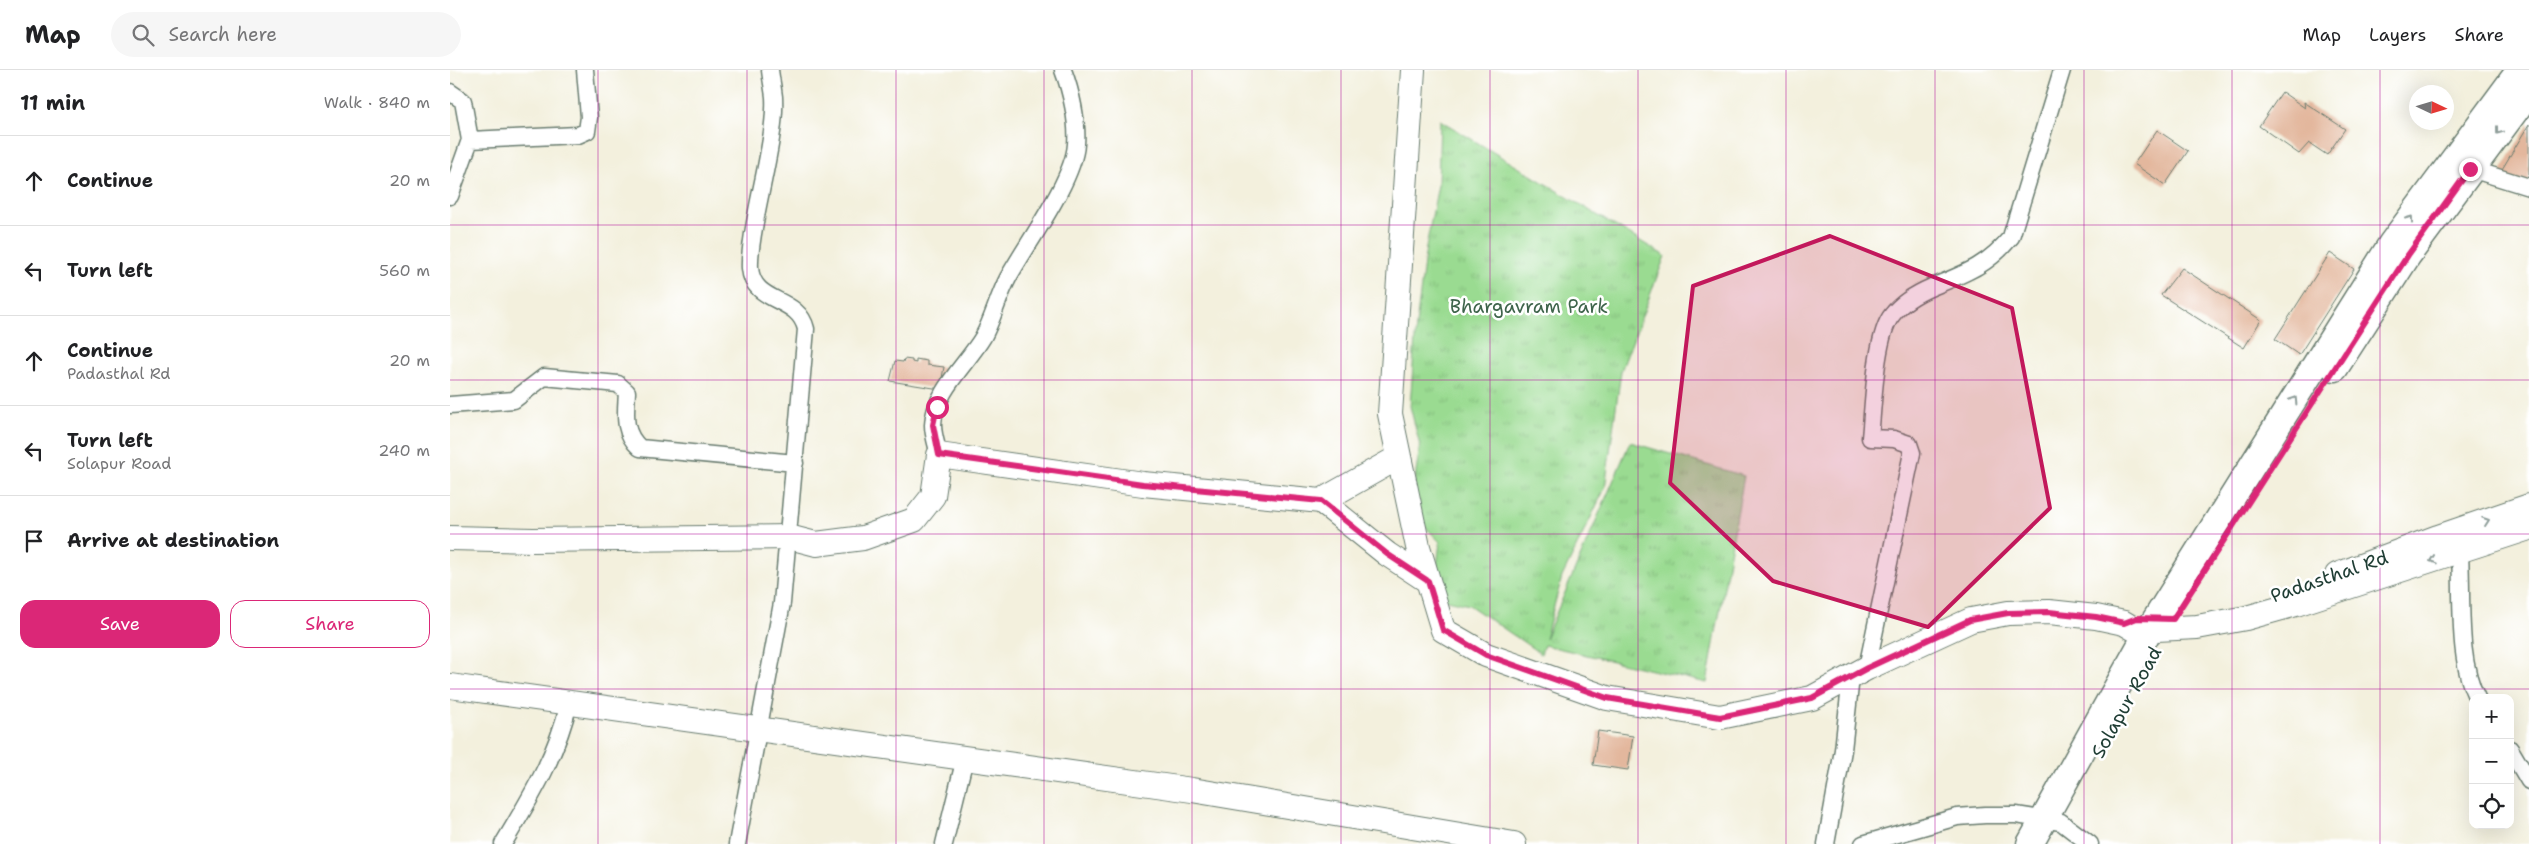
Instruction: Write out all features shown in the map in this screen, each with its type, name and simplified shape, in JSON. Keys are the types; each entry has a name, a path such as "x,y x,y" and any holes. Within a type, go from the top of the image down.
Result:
{"main road":[{"path":"2400,249 2520,70"},
{"name":"Solapur Road","path":"2030,844 2052,828 2161,624 2400,249 2470,169 2529,92"}],"street":[{"path":"470,140 578,135 587,131 590,117 585,70"},
{"path":"737,844 782,603 806,329 804,318 796,310 764,294 755,285 750,268 754,230 770,138 774,98 770,70"},
{"path":"450,538 533,540 789,537 816,544 862,538 914,520 933,496 939,455 933,425 937,407 945,391 983,337 1000,295 1059,192 1072,160 1076,144 1074,120 1063,70"},
{"path":"1412,70 1390,414 1418,547 1443,630 1486,655 1607,698 1720,717 1812,698 1859,673"},
{"path":"1826,844 1859,673 1912,453 1908,444 1894,440 1870,438 1882,337 1891,315 1909,299 1962,276 1996,255 2011,237 2062,70"},
{"path":"450,92 463,101 470,140 450,196"},
{"path":"2470,169 2529,187"},
{"path":"450,405 514,400 544,377 618,384 626,392 626,429 632,441 640,448 795,463"},
{"path":"939,455 1143,484 1321,501 1387,554 1428,581"},
{"path":"1321,501 1399,457"},
{"name":"Padasthal Rd","path":"1859,673 1970,620 2008,613 2049,612 2096,617 2124,623 2137,618 2161,624 2307,594 2460,541 2529,506"},
{"name":"Padasthal Rd","path":"2460,541 2529,528"},
{"path":"2460,541 2464,657 2469,684 2475,694"},
{"path":"450,686 1192,790 1514,844"},
{"path":"504,844 551,760 562,734 569,702"},
{"path":"2514,756 2529,781"},
{"path":"944,844 965,758"},
{"path":"1864,844 1958,817 1985,815 2052,828 2090,844"}],"highlighted area":[{"path":"1830,236 2012,308 2050,508 1928,627 1773,581 1670,483 1693,286"}],"green space":[{"name":"Bhargavram Park","path":"1440,120 1665,256 1621,371 1605,488 1562,577 1545,639 1630,442 1744,476 1707,683 1544,645 1541,654 1469,605 1433,597 1440,542 1410,511 1420,446 1410,406 1416,325 1426,247 1438,185"}],"building":[{"path":"2282,92 2305,108 2304,102 2345,129 2327,155 2309,143 2299,154 2259,126"},
{"path":"2529,124 2529,195 2498,176"},
{"path":"2157,130 2188,151 2165,185 2134,164"},
{"path":"2330,253 2354,269 2299,355 2275,339"},
{"path":"2182,268 2261,320 2244,348 2161,295"},
{"path":"904,359 912,360 912,362 916,363 916,359 927,361 927,365 944,367 940,389 890,381 895,361 903,362"},
{"path":"1598,731 1633,736 1628,770 1593,765"}],"route":[{"path":"937,407 933,425 939,455 1143,484 1321,501 1387,554 1428,581 1443,630 1486,655 1607,698 1720,717 1812,698 1867,668 1970,620 2008,613 2049,612 2096,617 2124,623 2137,618 2173,619 2408,255 2470,169"}]}
